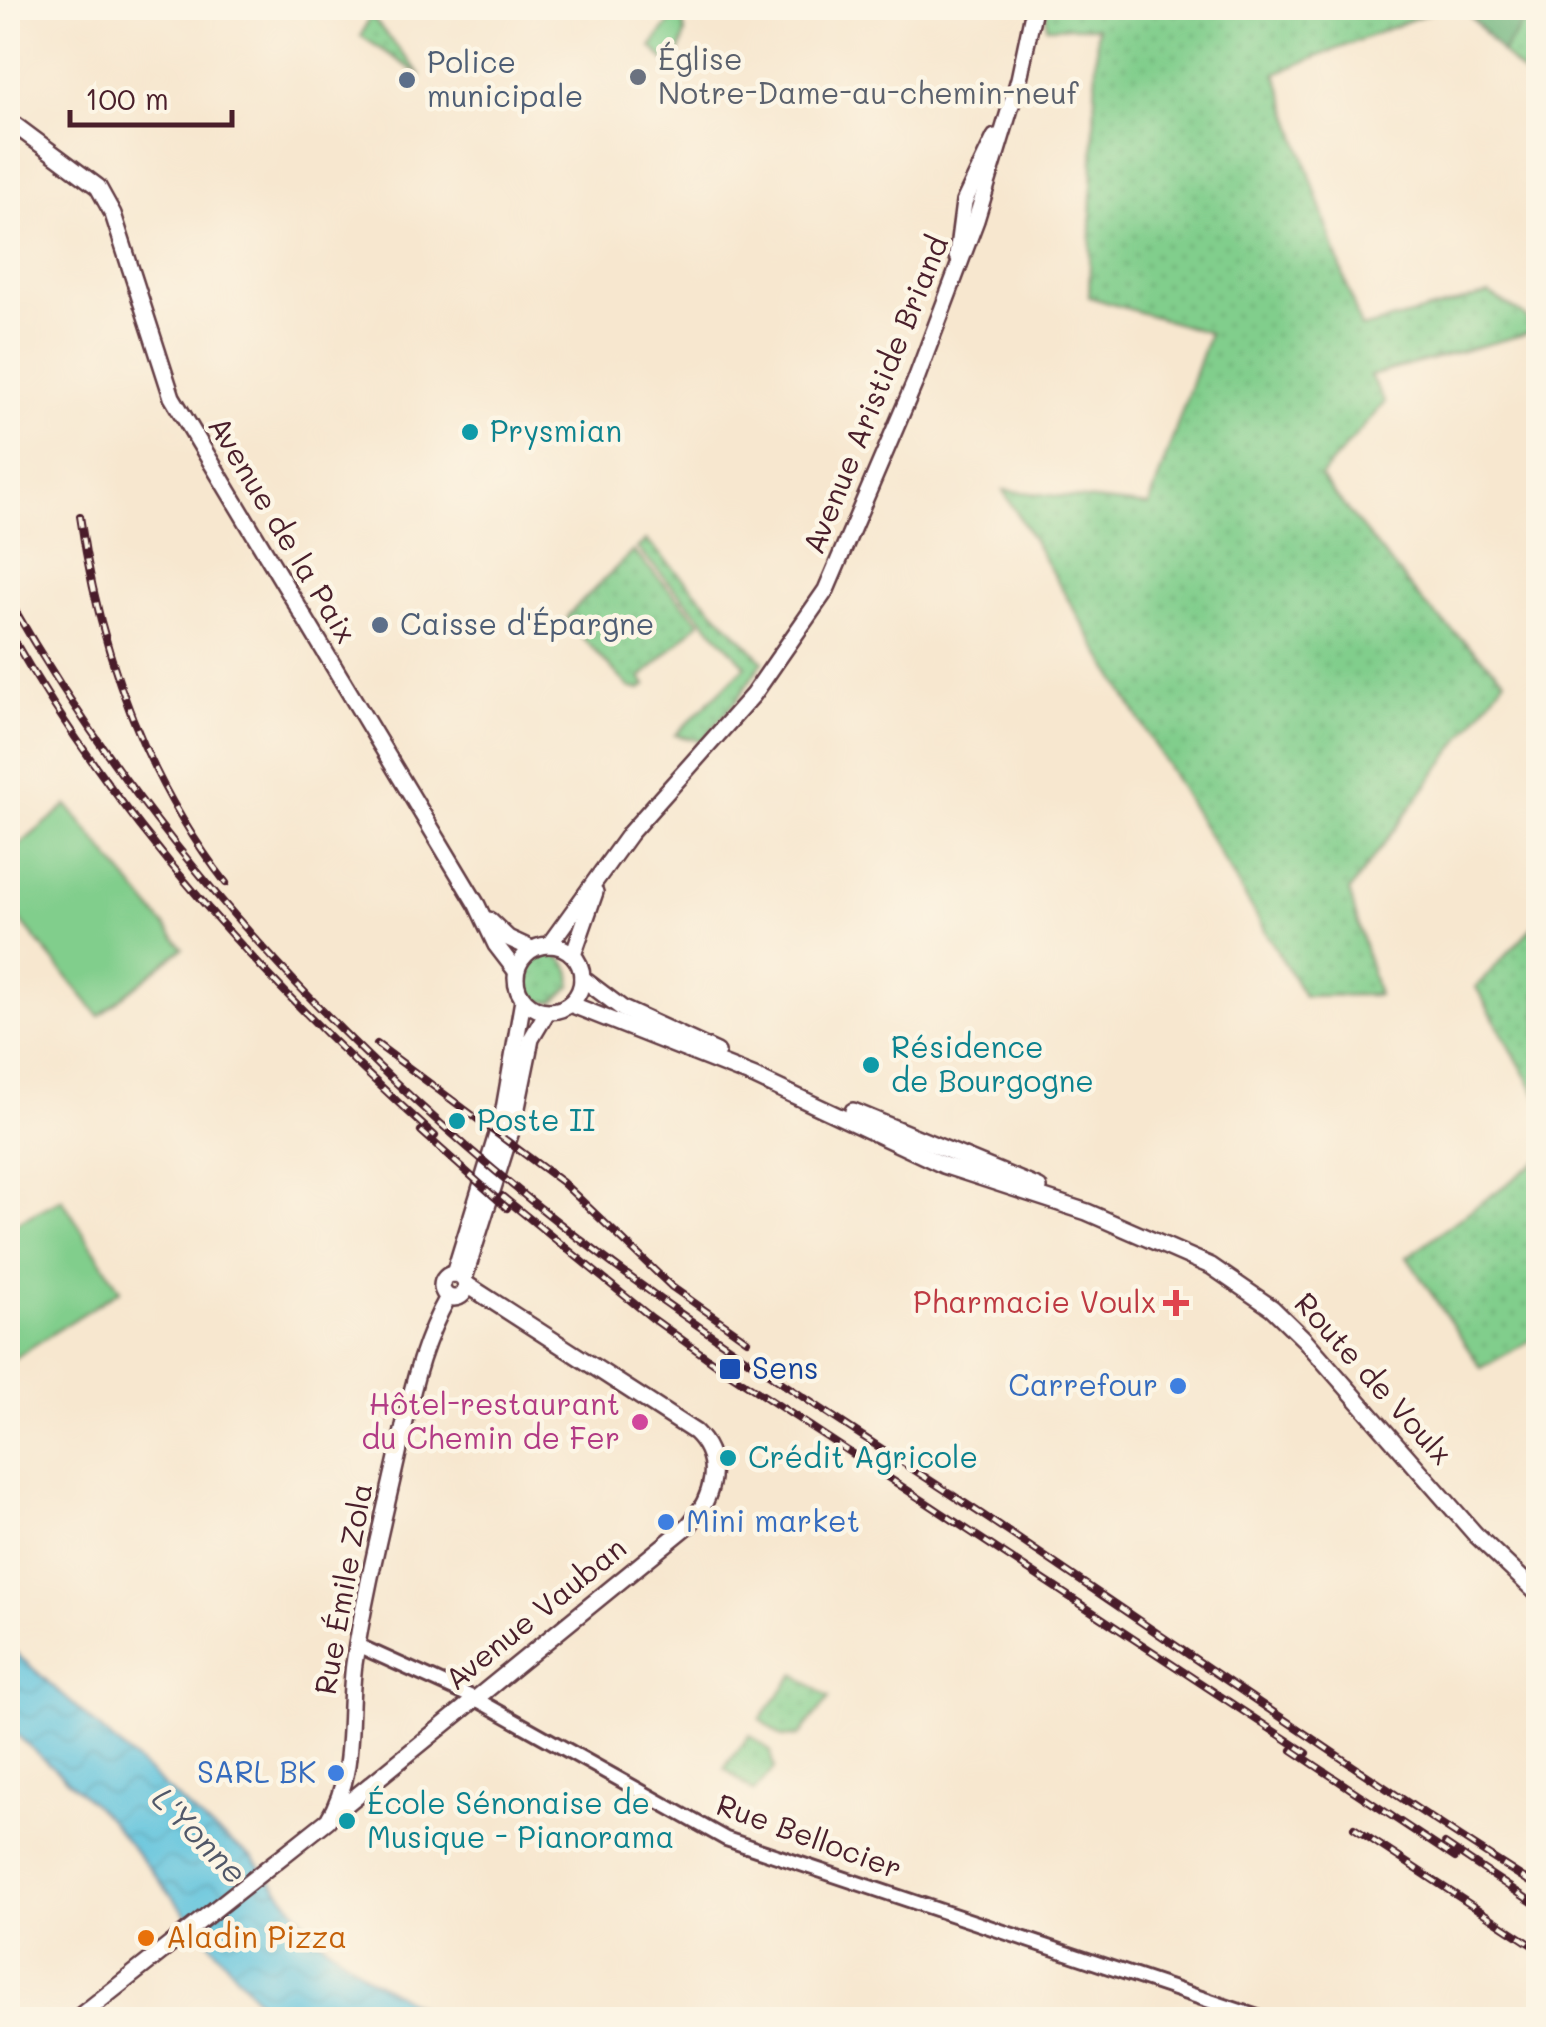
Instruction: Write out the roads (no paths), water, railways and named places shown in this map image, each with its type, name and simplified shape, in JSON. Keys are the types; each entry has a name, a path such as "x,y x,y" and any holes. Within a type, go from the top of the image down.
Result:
{"main road":[{"path":"956,270 958,226 964,202 1007,114 1034,8"},
{"name":"Avenue Aristide Briand","path":"601,874 630,833 753,696 826,590 909,396 976,220 1007,114"},
{"name":"Avenue de la Paix","path":"8,120 98,186 113,214 172,398 477,905"},
{"path":"549,945 601,874"},
{"path":"462,1279 514,1122 531,1038 547,1012 570,1004 582,978 572,954 601,874"},
{"path":"477,905 502,934 532,949 549,945 572,954"},
{"path":"462,1279 476,1203 508,1097 523,1000 516,972 496,945 477,905"},
{"path":"516,972 532,949"},
{"name":"Route de Voulx","path":"582,978 623,1009 1211,1266 1272,1308 1305,1340 1475,1534 1538,1594"},
{"path":"523,1000 547,1012"},
{"name":"Route de Voulx","path":"570,1004 755,1076 943,1165 1088,1212"},
{"name":"Rue Émile Zola","path":"328,1820 339,1802 346,1776 358,1645 376,1538 418,1365 448,1296 442,1284 462,1279"},
{"name":"Avenue Vauban","path":"328,1820 365,1784 689,1525 711,1488 713,1467 702,1439 688,1426 462,1279"},
{"path":"346,1776 365,1784"},
{"path":"75,2020 328,1820"}],"street":[{"name":"Rue Bellocier","path":"358,1645 474,1698 726,1839 1267,2020"}],"water":[{"name":"L'Yonne","path":"8,1646 207,1825 253,1858 318,1938 368,1977 439,2019 273,2019 105,1815 8,1727"}],"railway":[{"path":"80,516 99,614 129,709 171,799 226,883"},
{"path":"8,598 62,687 186,858 328,1016 482,1160 616,1267 726,1345 1538,1887"},
{"path":"8,630 98,770 201,900 314,1022 435,1136"},
{"path":"377,1044 562,1182 672,1287 747,1340"},
{"path":"421,1131 507,1208"},
{"path":"502,1196 652,1318 720,1367 1307,1753"},
{"path":"1292,1750 1455,1858"},
{"path":"1354,1828 1538,1949"},
{"path":"1445,1844 1538,1906"}],"place":[{"name":"Église Notre-Dame-au-chemin-neuf","path":"638,77"},
{"name":"Police municipale","path":"407,80"},
{"name":"Prysmian","path":"470,432"},
{"name":"Caisse d'Épargne","path":"380,625"},
{"name":"Résidence de Bourgogne","path":"871,1065"},
{"name":"Poste II","path":"457,1121"},
{"name":"Pharmacie Voulx","path":"1176,1303"},
{"name":"Sens","path":"730,1369"},
{"name":"Carrefour","path":"1178,1386"},
{"name":"Hôtel-restaurant du Chemin de Fer","path":"640,1422"},
{"name":"Crédit Agricole","path":"728,1458"},
{"name":"Mini market","path":"666,1522"},
{"name":"SARL BK","path":"336,1773"},
{"name":"École Sénonaise de Musique - Pianorama","path":"347,1821"},
{"name":"Aladin Pizza","path":"146,1938"}]}
